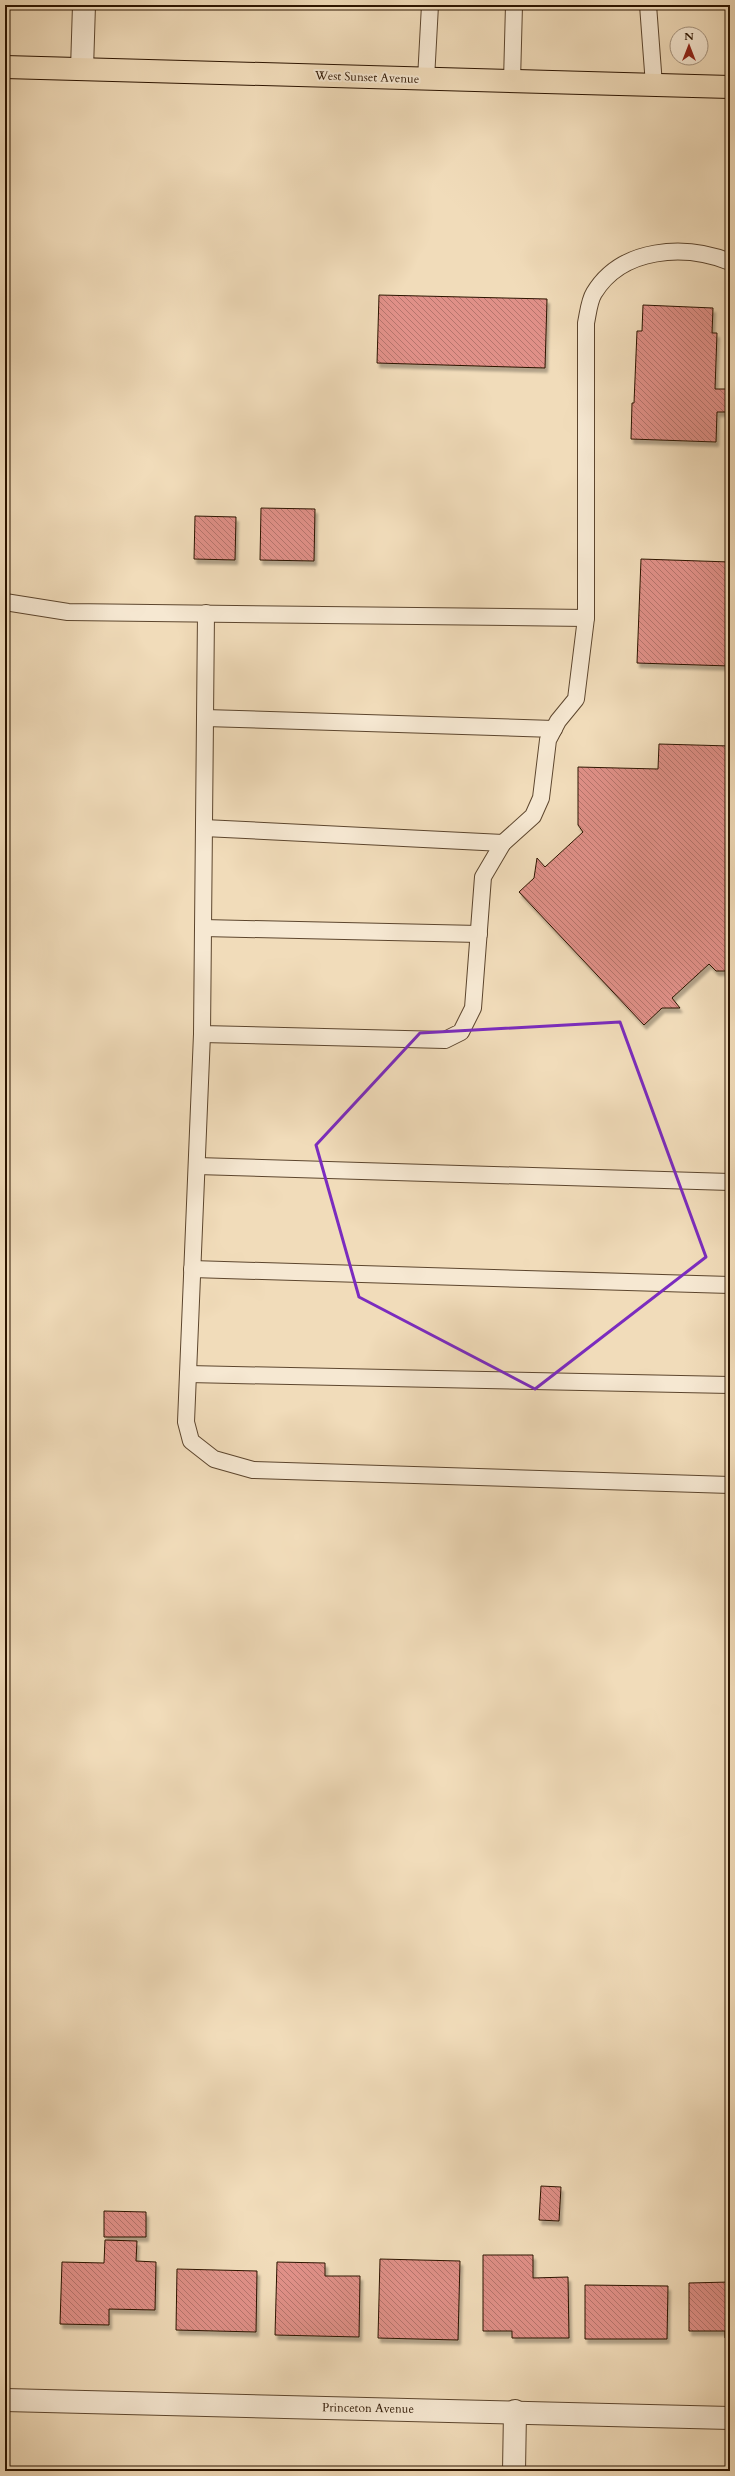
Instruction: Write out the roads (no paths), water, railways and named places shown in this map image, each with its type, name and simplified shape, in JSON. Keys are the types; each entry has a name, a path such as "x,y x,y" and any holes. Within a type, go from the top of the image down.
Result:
{"highway":[{"name":"West Sunset Avenue","path":"5,67 730,88"}],"street":[{"path":"82,69 84,5"},
{"name":"Princeton Avenue","path":"5,2400 515,2411 730,2418"},
{"path":"514,2471 515,2411"}],"lane":[{"path":"426,79 430,5"},
{"path":"512,81 514,5"},
{"path":"648,5 654,85"},
{"path":"202,1034 445,1040 461,1032 473,1008 483,877 503,843 533,816 541,798 548,740 558,721 576,699 586,618 586,323 593,294 616,268 643,256 678,251 717,257 730,262"},
{"path":"5,602 68,612 586,618"},
{"path":"206,614 202,1034 186,1422 191,1441 214,1459 253,1470 730,1485"},
{"path":"205,718 554,729"},
{"path":"204,828 503,843"},
{"path":"203,928 479,934"},
{"path":"197,1166 730,1182"},
{"path":"192,1269 730,1285"},
{"path":"188,1374 730,1385"}]}
